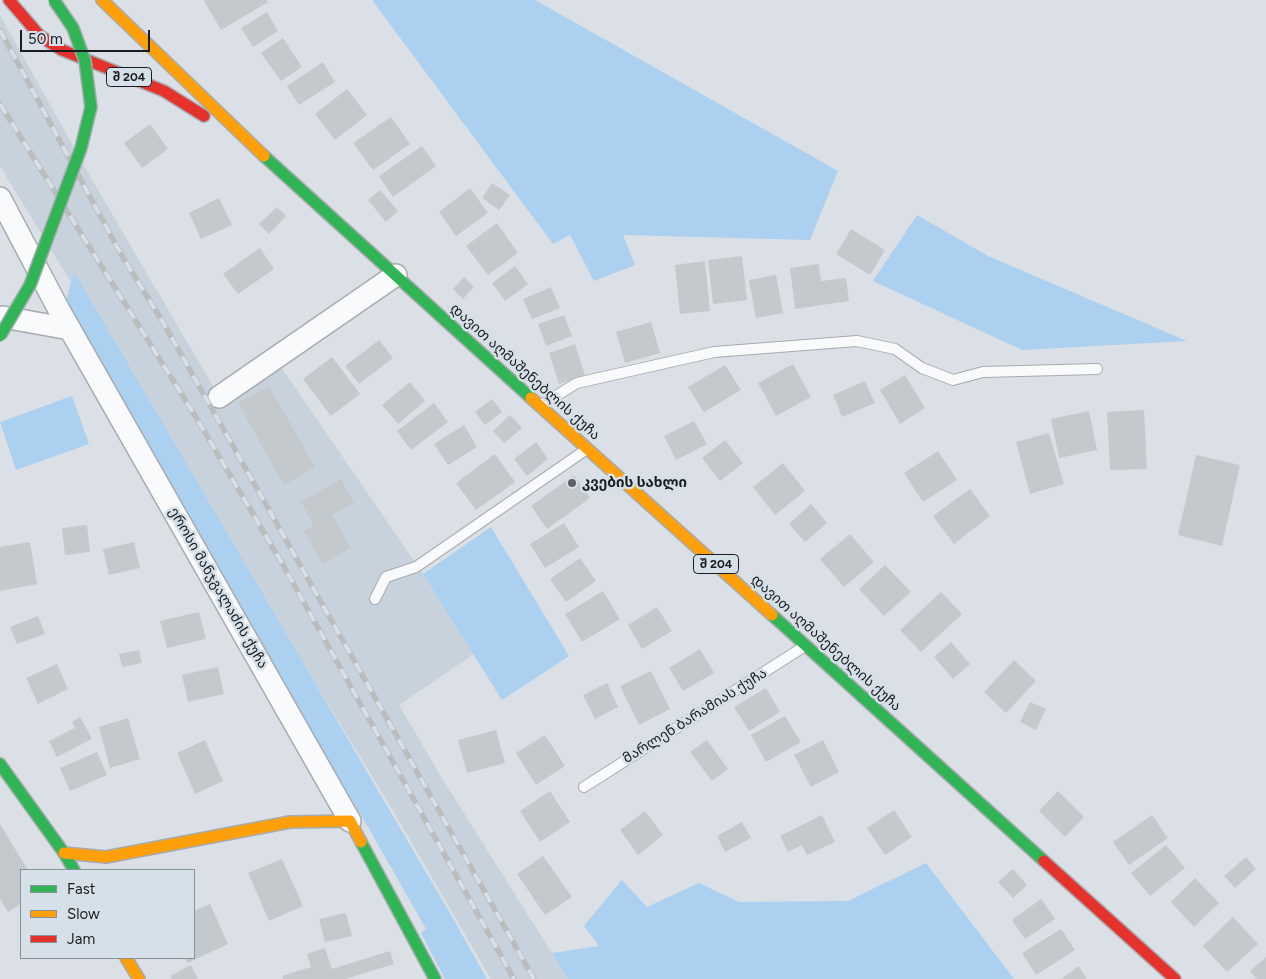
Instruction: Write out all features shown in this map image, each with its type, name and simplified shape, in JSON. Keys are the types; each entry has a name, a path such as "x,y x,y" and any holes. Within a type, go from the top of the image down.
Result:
{"main road":[{"name":"დავით აღმაშენებლის ქუჩა","path":"9,0 40,36 62,50 164,90 256,149"},
{"path":"0,336 30,285 81,148 91,106 85,61 73,28 54,0"},
{"name":"დავით აღმაშენებლის ქუჩა","path":"102,0 256,149 1175,979"},
{"path":"0,764 73,869"},
{"path":"64,853 106,857 290,822 350,821"},
{"name":"ეროსი მანჯგალაძის ქუჩა","path":"350,821 435,979"},
{"path":"127,959 139,979"}],"street":[{"name":"ეროსი მანჯგალაძის ქუჩა","path":"0,198 70,329 350,821"},
{"path":"219,397 396,275"},
{"path":"0,319 4,318 70,329"}],"lane":[{"path":"540,406 577,383 714,352 858,341 895,348 922,368 953,380 983,372 1097,369"},
{"path":"375,599 386,577 416,567 588,448"},
{"name":"მარლენ ბარამიას ქუჩა","path":"584,787 806,646"}],"shaded area":[{"path":"372,0 535,0 838,171 810,240 623,235 635,265 594,281 570,235 553,244"},
{"path":"0,15 91,178 224,405 281,367 423,574 474,654 399,705 442,778 568,979 491,979 392,809 0,166"},
{"path":"917,215 988,256 1187,341 1022,350 873,281"},
{"path":"74,272 487,979 445,979 421,933 426,929 365,822 188,526 65,304"},
{"path":"72,396 89,444 16,470 0,422"},
{"path":"491,527 569,656 502,700 423,574"},
{"path":"926,863 1014,979 568,979 552,953 599,946 584,926 622,880 647,907 699,883 739,902 848,901"}],"building":[{"path":"267,0 268,2 221,30 204,1"},
{"path":"267,12 278,31 253,47 241,28"},
{"path":"283,38 302,67 281,81 261,53"},
{"path":"323,62 335,82 299,105 287,86"},
{"path":"347,89 367,115 335,140 315,114"},
{"path":"391,117 410,144 373,170 353,143"},
{"path":"150,124 168,149 142,168 124,143"},
{"path":"422,146 436,166 393,197 379,176"},
{"path":"492,183 510,195 499,210 482,198"},
{"path":"470,188 488,213 456,236 439,212"},
{"path":"380,190 398,211 386,222 368,200"},
{"path":"219,198 232,225 201,239 189,213"},
{"path":"277,207 286,216 269,234 259,224"},
{"path":"497,223 518,253 488,275 466,246"},
{"path":"851,229 885,250 870,275 836,254"},
{"path":"260,248 274,269 238,294 223,274"},
{"path":"742,256 747,300 713,304 708,260"},
{"path":"705,261 710,311 680,314 675,265"},
{"path":"819,264 821,281 846,278 849,301 795,309 790,268"},
{"path":"515,266 528,284 505,301 492,283"},
{"path":"776,275 783,313 756,318 749,280"},
{"path":"464,277 474,287 463,299 453,289"},
{"path":"551,287 560,308 532,319 523,299"},
{"path":"564,315 572,336 546,346 538,324"},
{"path":"651,322 660,353 625,363 616,332"},
{"path":"379,340 393,358 359,384 345,366"},
{"path":"575,344 585,375 559,384 549,353"},
{"path":"332,357 360,394 331,416 303,379"},
{"path":"793,364 811,397 776,416 758,383"},
{"path":"725,365 741,390 704,412 688,387"},
{"path":"905,375 925,408 900,424 880,390"},
{"path":"865,381 875,403 842,417 833,395"},
{"path":"410,382 425,401 398,424 382,405"},
{"path":"269,386 315,467 284,485 238,403"},
{"path":"492,399 502,412 485,425 475,412"},
{"path":"434,403 448,422 411,450 397,431"},
{"path":"1144,410 1147,469 1110,470 1107,412"},
{"path":"1089,411 1097,450 1059,458 1051,419"},
{"path":"510,415 522,428 504,443 493,431"},
{"path":"694,421 707,444 676,460 664,436"},
{"path":"464,425 477,447 448,465 434,444"},
{"path":"1049,433 1064,484 1030,494 1016,442"},
{"path":"725,440 743,463 720,481 702,458"},
{"path":"536,442 548,459 527,476 514,459"},
{"path":"938,451 957,480 923,502 904,473"},
{"path":"495,454 515,482 476,510 456,483"},
{"path":"1196,455 1240,465 1222,546 1178,535"},
{"path":"783,463 805,491 775,515 753,487"},
{"path":"574,475 590,498 547,529 531,506"},
{"path":"341,479 354,503 332,515 351,548 323,564 304,531 314,525 301,502"},
{"path":"970,489 990,516 954,544 933,516"},
{"path":"811,504 827,523 805,542 789,524"},
{"path":"564,523 579,547 545,568 530,544"},
{"path":"87,525 90,552 65,555 62,528"},
{"path":"850,534 874,562 844,587 820,559"},
{"path":"30,542 37,584 0,591 0,547"},
{"path":"134,542 140,568 109,575 103,549"},
{"path":"580,558 596,581 566,602 550,579"},
{"path":"885,565 911,592 884,616 859,589"},
{"path":"603,591 620,619 582,642 565,614"},
{"path":"941,592 962,614 921,652 900,630"},
{"path":"657,607 672,631 642,649 628,625"},
{"path":"199,612 206,639 167,648 160,621"},
{"path":"38,616 45,634 17,644 10,627"},
{"path":"951,642 970,664 953,679 934,657"},
{"path":"700,649 714,673 683,691 669,668"},
{"path":"139,650 142,663 122,667 119,654"},
{"path":"1014,660 1036,681 1006,713 984,692"},
{"path":"57,664 68,689 38,704 26,678"},
{"path":"218,667 224,694 188,702 182,675"},
{"path":"651,671 670,709 639,725 620,686"},
{"path":"607,683 618,707 595,719 583,695"},
{"path":"766,688 780,712 749,731 734,707"},
{"path":"1030,702 1046,709 1036,730 1020,722"},
{"path":"785,716 801,742 766,762 751,735"},
{"path":"80,717 92,739 57,757 49,741 75,728 72,722"},
{"path":"128,718 140,759 110,768 99,727"},
{"path":"496,730 505,763 467,773 458,740"},
{"path":"545,735 565,766 536,785 516,753"},
{"path":"205,740 223,781 195,794 177,753"},
{"path":"707,740 728,769 712,781 690,752"},
{"path":"823,740 839,772 811,787 794,755"},
{"path":"97,752 107,775 70,791 60,768"},
{"path":"550,791 570,822 540,842 520,811"},
{"path":"1058,791 1084,817 1065,837 1039,811"},
{"path":"894,810 912,837 885,855 867,828"},
{"path":"645,811 663,835 638,855 620,830"},
{"path":"822,815 835,842 807,855 802,845 788,852 780,836"},
{"path":"1152,815 1168,838 1129,865 1113,842"},
{"path":"742,822 751,838 725,852 717,836"},
{"path":"0,824 27,869 20,869 20,905 8,912 0,899"},
{"path":"1166,845 1185,868 1150,896 1131,873"},
{"path":"543,856 572,897 545,915 517,874"},
{"path":"1246,857 1256,869 1235,888 1224,876"},
{"path":"282,859 303,906 269,921 248,873"},
{"path":"1013,869 1027,885 1013,898 998,882"},
{"path":"1195,878 1219,903 1194,927 1171,902"},
{"path":"1041,899 1055,919 1025,939 1012,920"},
{"path":"210,904 228,944 188,963 186,959 195,959 195,911"},
{"path":"346,913 352,936 325,942 319,919"},
{"path":"1233,917 1258,944 1227,972 1203,946"},
{"path":"1061,929 1075,950 1036,975 1022,953"},
{"path":"325,948 332,969 390,951 394,964 346,979 283,979 282,976 311,967 307,954"},
{"path":"1266,957 1266,979 1257,979 1250,971"},
{"path":"191,965 198,979 172,979 170,976"},
{"path":"1079,966 1087,979 1061,979"}],"railway":[{"path":"0,30 122,256 164,324 534,979"},
{"path":"0,104 194,414 283,565 514,979"}],"traffic: fast":[{"path":"0,336 30,285 81,148 91,107 85,61 73,28 54,0"},
{"path":"264,156 531,398"},
{"path":"772,615 1044,861"},
{"path":"0,764 73,869"},
{"path":"361,842 435,979"}],"traffic: slow":[{"path":"102,0 264,156"},
{"path":"531,398 772,615"},
{"path":"64,853 106,857 290,822 350,821 361,842"},
{"path":"127,959 139,979"}],"traffic: jam":[{"path":"9,0 40,36 62,50 164,91 204,116"},
{"path":"1044,861 1175,979"}],"place":[{"name":"კვების სახლი","path":"572,483"}]}
